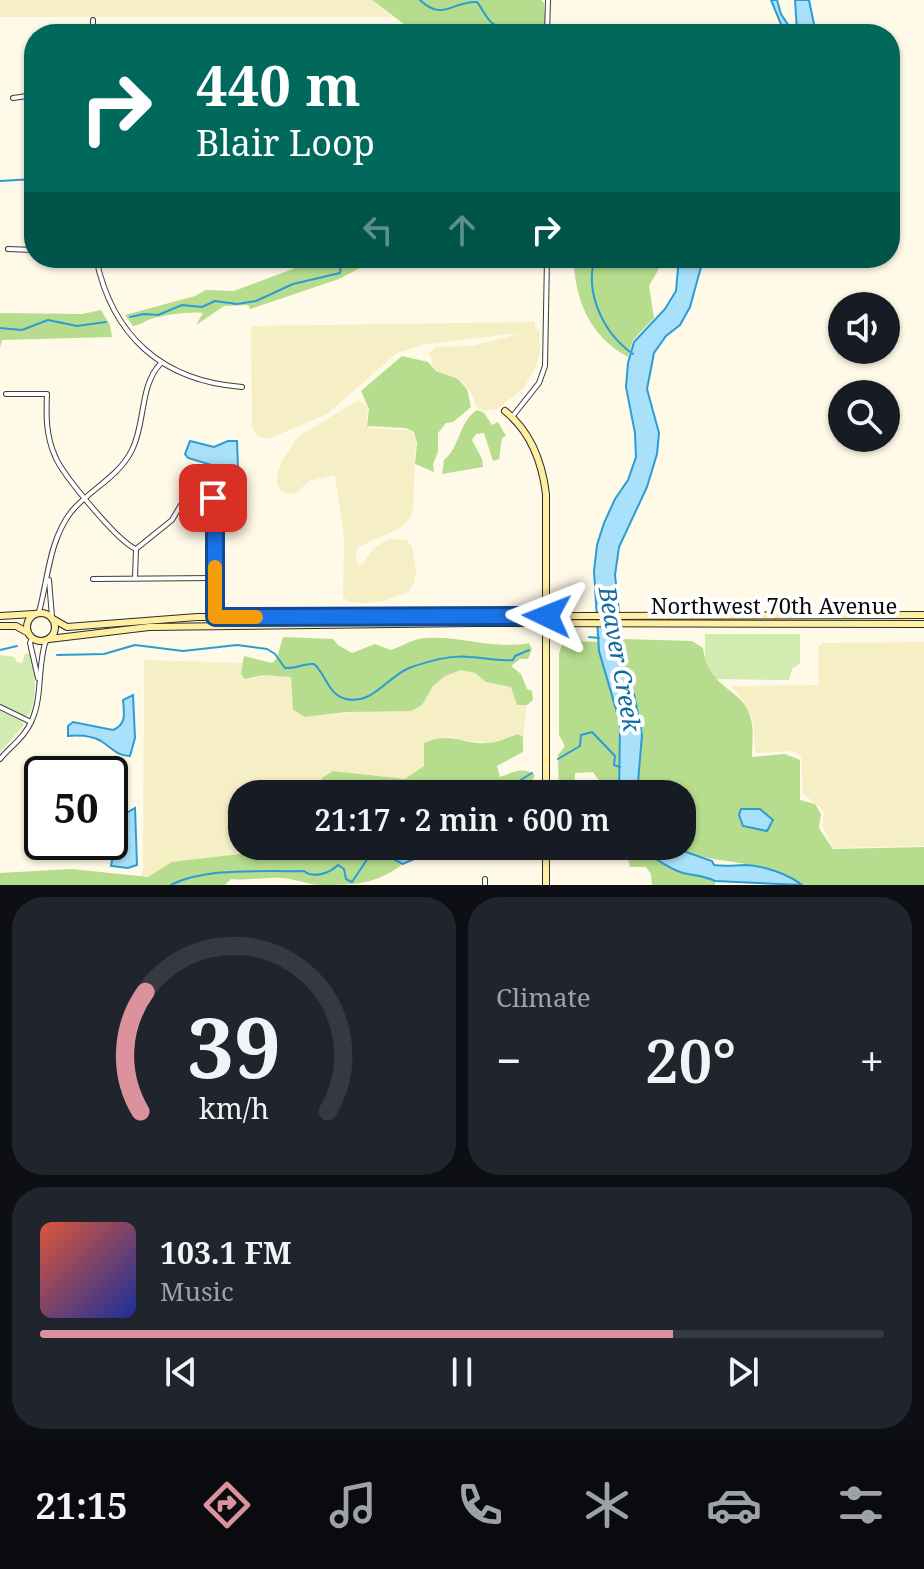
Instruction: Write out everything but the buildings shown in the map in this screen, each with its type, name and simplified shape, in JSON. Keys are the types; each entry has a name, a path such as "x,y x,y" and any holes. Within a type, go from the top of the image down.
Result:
{"main road":[{"path":"505,411 534,449 544,476 546,780"},
{"path":"30,635 28,622 36,613"},
{"name":"Northwest 70th Avenue","path":"0,616 36,613 67,627 165,618 317,616 547,619 583,624 924,624"},
{"name":"Northwest 70th Avenue","path":"0,626 16,626 30,635 48,639 149,627 317,626 547,619 583,615 924,615"},
{"path":"48,639 55,632 52,618"},
{"path":"546,860 546,885"}],"street":[{"path":"547,24 548,0"},
{"path":"13,98 24,96"},
{"path":"8,249 24,250"},
{"path":"98,268 114,313 130,336 161,363 206,383 242,387"},
{"path":"512,417 539,383 545,366 547,268"},
{"path":"36,613 57,539 71,513 113,477 129,456 143,423 147,388 161,363"},
{"path":"6,394 47,394 47,429 55,457 112,530 136,549"},
{"path":"135,578 136,549 172,520 188,493 201,491 213,498 215,503 215,617"},
{"path":"48,574 52,618"},
{"path":"93,579 215,578"},
{"path":"317,616 317,626"},
{"path":"30,635 39,678"},
{"path":"0,759 20,740 37,707 42,652 48,639"},
{"path":"0,707 31,722"}],"shaded area":[{"path":"0,0 372,0 392,17 0,17"},
{"path":"535,322 535,329 539,329 540,351 536,367 523,389 497,409 482,411 477,408 471,392 461,380 438,371 429,353 436,347 472,346 521,333 426,344 397,353 327,414 268,439 258,437 252,428 251,326"},
{"path":"358,400 368,406 366,425 369,428 408,430 416,440 411,517 402,527 358,547 355,559 359,565 374,548 389,539 406,540 412,546 416,572 414,583 408,592 384,601 362,603 343,597 344,537 335,475 309,481 296,493 282,492 277,484 282,461 298,437"},
{"path":"924,642 924,846 833,848 822,825 824,814 821,808 803,794 801,756 794,751 755,753 753,720 731,686 819,685 818,646 824,643"},
{"path":"144,660 243,663 241,674 251,679 264,675 291,677 293,710 305,717 422,705 433,686 445,676 461,670 475,673 486,682 512,687 517,705 527,705 523,737 518,734 490,743 459,740 452,736 424,743 424,766 405,779 333,771 322,780 228,780 228,855 173,862 149,877 140,876 143,871"}],"green space":[{"path":"372,0 541,0 544,3 545,24 404,24"},
{"path":"295,268 360,268 339,279 250,309 248,305 224,306 196,325 203,313 162,316 133,326 125,315 195,296 206,290 234,291"},
{"path":"574,268 659,268 649,286 654,318 633,340 628,357 614,348 594,327 577,288"},
{"path":"101,310 110,325 112,337 2,340 0,348 0,313 82,314"},
{"path":"402,356 428,362 436,371 458,379 467,389 471,407 453,422 446,423 438,433 434,472 415,464 417,443 414,432 406,428 367,426 369,409 361,391"},
{"path":"477,410 484,413 492,425 498,422 506,436 502,438 499,459 493,461 484,433 476,434 472,440 483,467 442,474 444,460 453,449 466,421"},
{"path":"705,634 800,634 800,663 792,669 789,680 715,679 622,669 622,660 630,658 705,665"},
{"path":"283,637 333,639 352,653 375,644 391,650 427,638 503,645 529,643 532,649 528,659 520,659 511,666 521,674 527,689 532,691 533,700 527,705 517,705 511,687 486,682 475,673 461,670 445,676 433,686 422,705 411,711 346,712 305,717 293,710 291,677 264,675 245,679 241,674 244,656 272,663 277,658"},
{"path":"622,639 692,641 703,648 712,673 747,709 752,728 752,757 785,754 800,760 800,800 815,804 821,814 819,828 833,849 924,847 924,885 802,885 771,870 696,855 696,780 638,780 642,735 634,694 622,669"},
{"path":"599,642 620,723 619,780 599,780 593,772 575,773 575,780 559,780 558,755 565,746 559,735 559,654 562,644"},
{"path":"30,653 35,691 30,714 25,716 0,704 0,655 14,657 22,663 25,654"},
{"path":"0,710 24,725 0,752"},
{"path":"518,734 523,737 523,752 497,766 500,777 521,771 535,775 532,780 322,780 333,771 405,779 424,766 424,743 443,738 487,743"},
{"path":"228,855 228,860 395,860 403,864 373,880 344,885 319,885 276,878 231,879 225,885 0,885 0,873 72,869 148,877 172,862"},
{"path":"628,860 658,860 684,873 705,876 715,881 715,885 652,885 651,874 646,867 630,867"}],"water":[{"path":"771,0 777,0 788,24 781,24"},
{"path":"795,0 809,0 814,24 797,24"},
{"name":"Beaver Creek","path":"678,268 701,268 690,307 680,325 666,336 654,353 647,389 659,433 657,454 647,487 619,547 615,575 622,669 634,694 642,735 638,780 619,780 620,723 599,651 594,571 604,523 628,480 636,457 635,433 626,387 628,363 634,342 665,309 676,291"},
{"path":"190,441 214,447 237,441 238,468 235,472 188,458 185,454"},
{"path":"133,695 135,738 130,756 118,753 93,738 68,736 68,726 73,722 113,730 117,728 124,718 123,700"},
{"path":"135,808 137,865 128,868 111,866 112,860 128,860 128,812"},
{"path":"741,809 760,809 773,820 767,831 743,826 739,815"},
{"path":"696,855 712,861 714,865 761,867 783,874 802,885 715,881 677,871 660,861 696,860"}],"waterway":[{"path":"420,0 442,10 477,2 494,24"},
{"path":"0,181 24,180"},
{"path":"130,317 158,315 182,305 202,307 215,301 237,304 256,301 293,284 340,273 341,268"},
{"path":"593,268 592,285 599,312 613,335 633,354"},
{"path":"0,328 22,330 48,320 77,326 106,322"},
{"name":"Beaver Creek","path":"589,637 599,638"},
{"path":"57,655 104,654 135,645 183,651 237,645 267,649 285,668 314,664 335,693 356,700 372,694 401,672 424,663 462,657 513,660 529,650"},
{"path":"0,650 17,646"},
{"path":"558,759 580,746 581,735 592,732 615,756 614,765 620,767"},
{"path":"521,780 532,773"},
{"path":"171,885 218,873 304,871 317,875 338,865 344,869 346,879 352,882 367,860"}],"slow traffic":[{"path":"215,567 215,617 256,617"}],"route":[{"path":"213,498 215,617 547,616"}]}
